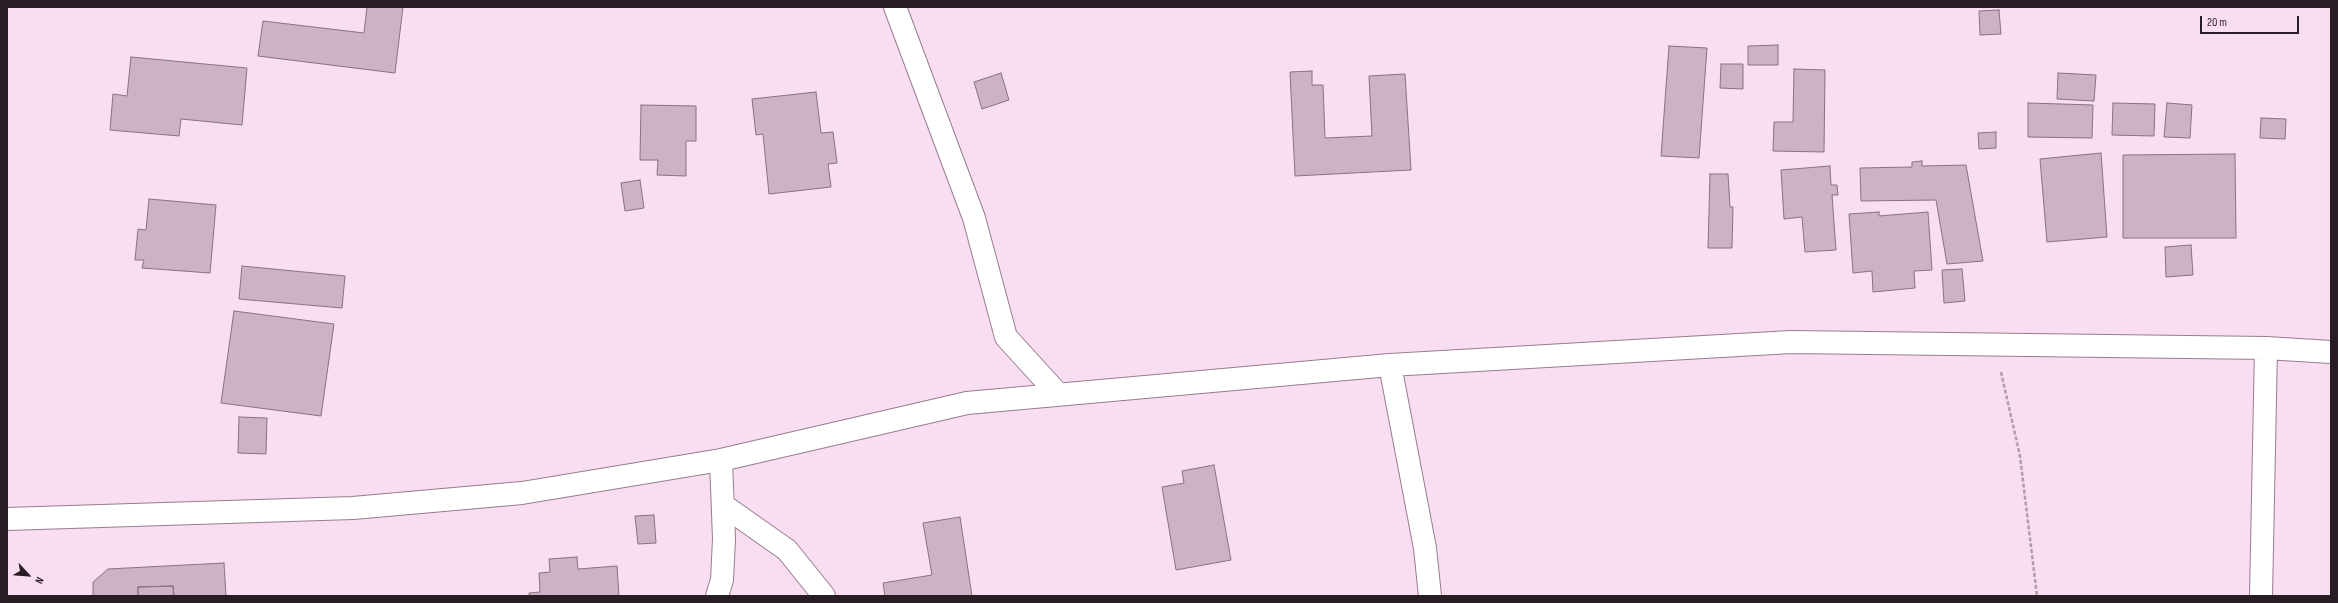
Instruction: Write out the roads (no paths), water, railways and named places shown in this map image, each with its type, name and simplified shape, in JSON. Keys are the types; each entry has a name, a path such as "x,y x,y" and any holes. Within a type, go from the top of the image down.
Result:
{"street":[{"path":"895,7 974,218 1006,338 1058,394"},
{"path":"7,519 360,507 522,493 721,460 967,404 1058,394 1390,365 1791,342 2266,348 2331,352"},
{"path":"2261,596 2266,348"},
{"path":"1390,365 1425,548 1430,596"},
{"path":"717,596 722,580 724,539 721,460"},
{"path":"723,505 787,550 824,596"}]}
